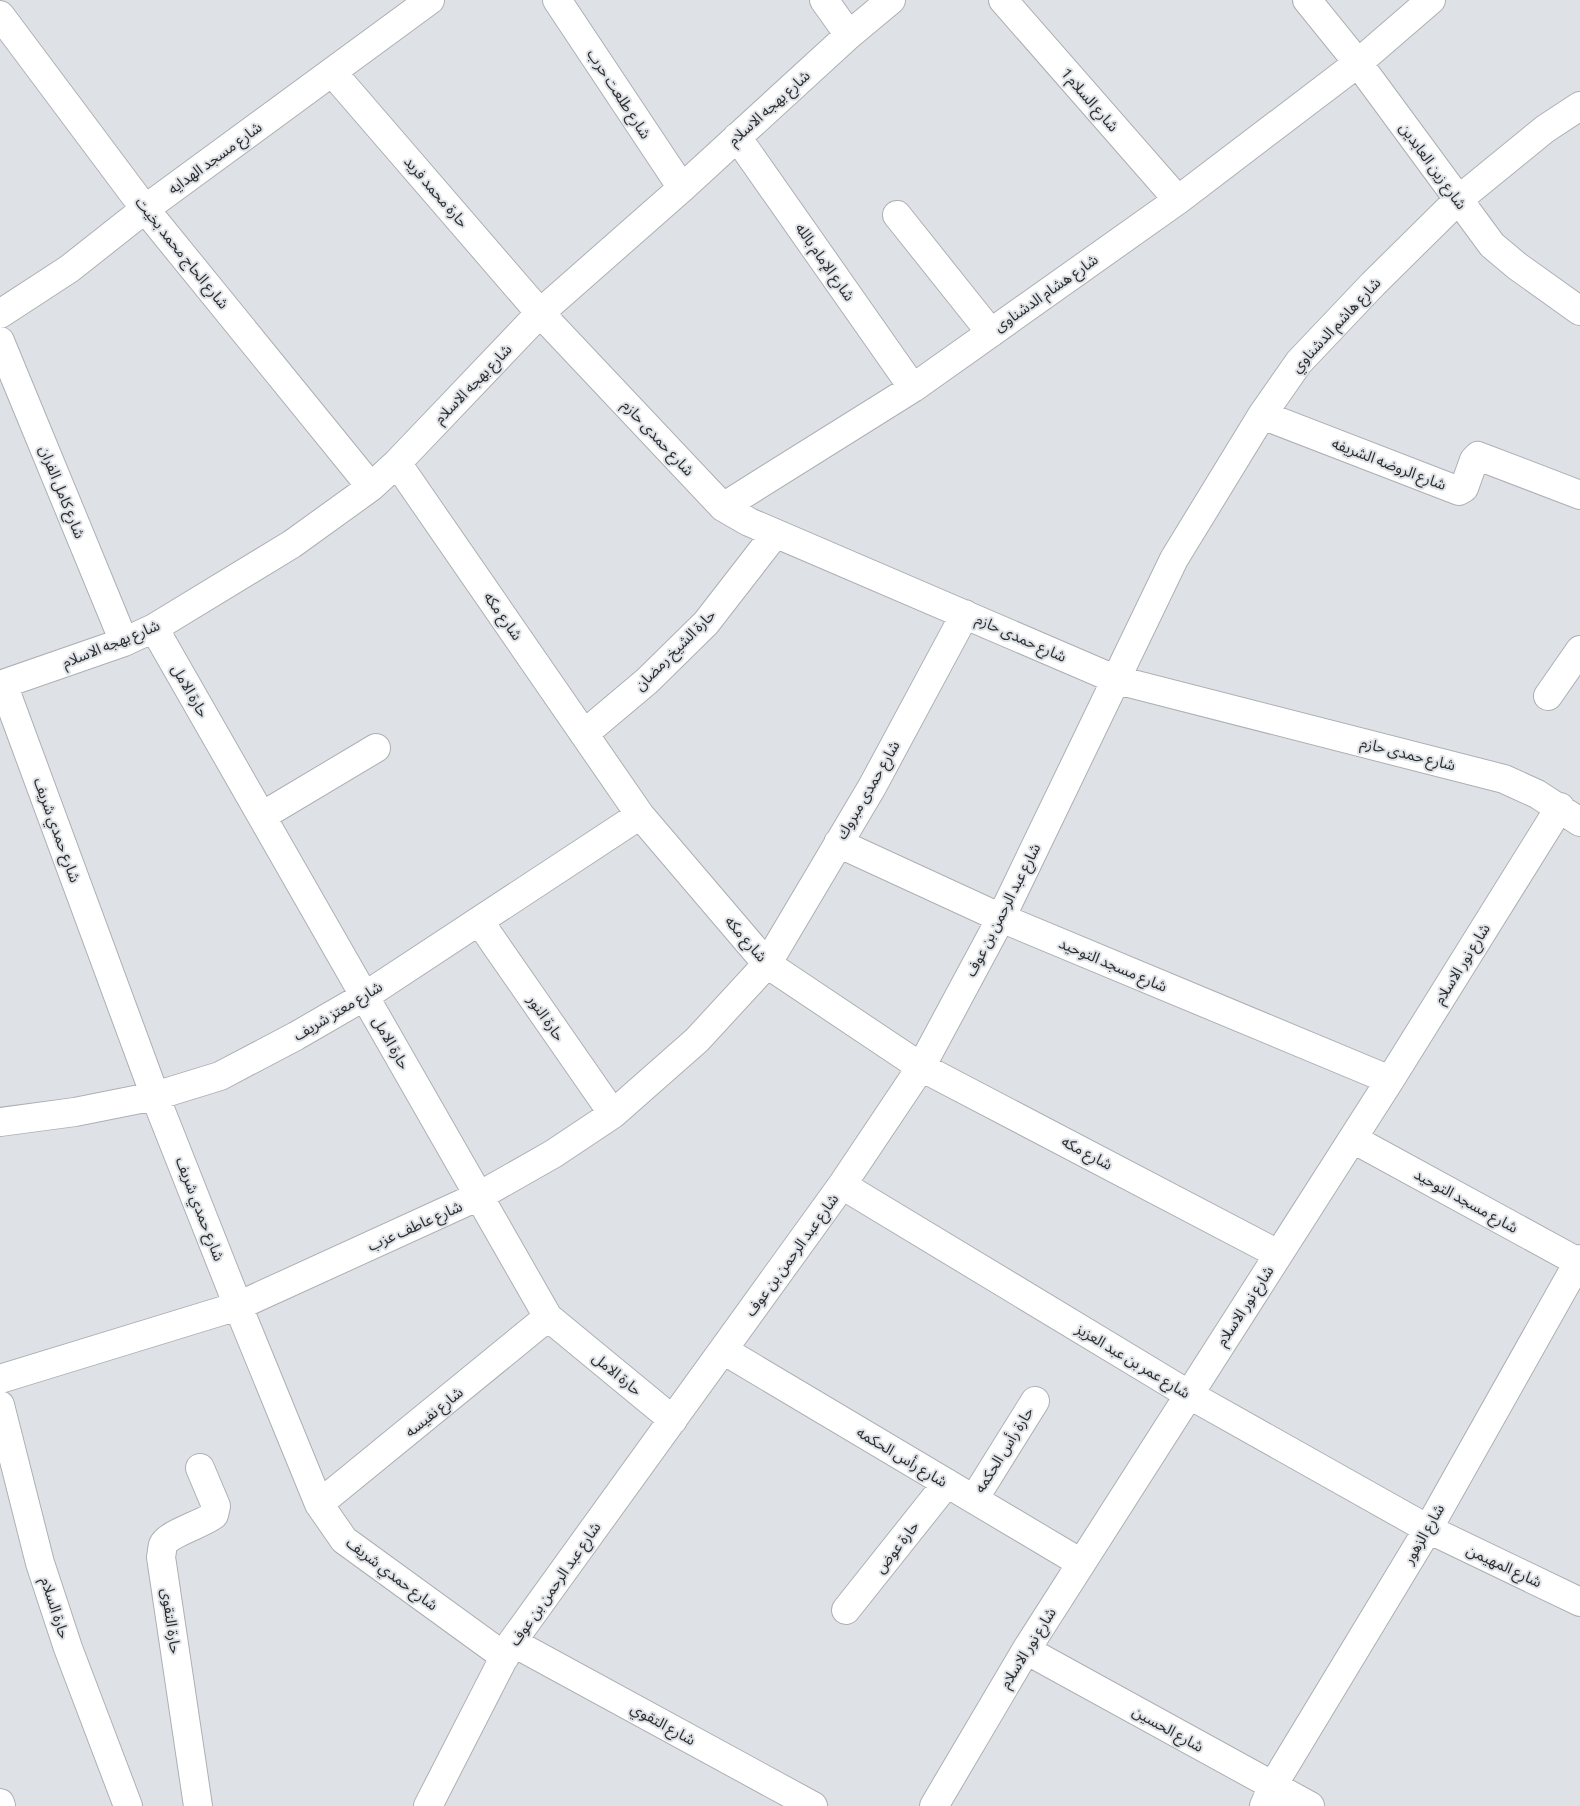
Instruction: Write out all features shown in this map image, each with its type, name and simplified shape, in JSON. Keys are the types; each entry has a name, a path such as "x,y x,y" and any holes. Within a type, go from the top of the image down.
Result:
{"street":[{"name":"شارع مسجد الهدايه","path":"0,314 68,269 146,209 430,0"},
{"name":"شارع طلعت حرب","path":"557,0 682,188"},
{"path":"824,0 849,35"},
{"name":"شارع بهجه الاسلام","path":"2,684 124,642 154,628 292,544 371,486 397,463 540,313 682,188 849,35 891,0"},
{"name":"شارع السلام 1","path":"1003,0 1178,200"},
{"name":"شارع زين العابدين","path":"1307,0 1358,63 1492,245 1517,266 1580,311"},
{"name":"شارع هشام الدشناوى","path":"723,508 913,388 1178,200 1358,63 1431,0"},
{"name":"شارع الحاج محمد بخيت","path":"0,15 146,209 371,486"},
{"name":"حارة محمد فريد","path":"332,72 540,313"},
{"name":"شارع هاشم الدشناوي","path":"1117,680 1174,559 1262,415 1298,362 1458,200 1545,129 1580,106"},
{"name":"شارع الإمام بالله","path":"737,136 913,388"},
{"path":"897,215 991,333"},
{"name":"شارع حمدى حازم","path":"540,313 723,508 775,534 1117,680 1504,778 1570,815"},
{"name":"شارع كامل الفران","path":"0,342 124,642"},
{"name":"شارع الروضه الشريفه","path":"1262,415 1459,491 1464,488 1474,460 1478,456 1580,495"},
{"name":"شارع مكه","path":"397,463 640,815 767,964 921,1067 1278,1254"},
{"name":"حارة الشيخ رمضان","path":"584,734 647,681 706,623 775,534"},
{"name":"شارع حمدى مبروك","path":"767,964 872,787 965,614"},
{"name":"حارة الامل","path":"154,628 548,1317 673,1420"},
{"path":"1548,696 1580,650"},
{"name":"شارع عبد الرحمن بن عوف","path":"428,1806 509,1650 842,1185 921,1067 1001,918 1117,680"},
{"name":"شارع حمدي شريف","path":"2,684 156,1096 238,1306 319,1504 344,1540 509,1650"},
{"path":"262,816 376,748"},
{"name":"شارع معتز شريف","path":"0,1122 74,1112 156,1096 220,1076 296,1036 365,996 640,815"},
{"name":"شارع نور الاسلام","path":"934,1806 1026,1650 1188,1394 1390,1080 1570,815"},
{"name":"شارع مسجد التوحيد","path":"838,843 1001,918 1390,1080"},
{"name":"حارة النور","path":"479,921 613,1114"},
{"name":"شارع عاطف عزب","path":"0,1379 238,1306 479,1196 553,1154 613,1114 697,1040 767,964"},
{"name":"شارع مسجد التوحيد","path":"1353,1139 1579,1262"},
{"name":"شارع عمر بن عبد العزيز","path":"842,1185 1188,1394 1428,1529"},
{"name":"شارع الزهور","path":"1268,1796 1428,1529 1579,1262"},
{"name":"شارع نفيسه","path":"319,1504 548,1317"},
{"name":"شارع رأس الحكمه","path":"723,1350 1081,1563"},
{"name":"حارة رأس الحكمه","path":"974,1499 1035,1401"},
{"name":"حارة السلام","path":"0,1405 40,1563 68,1648 128,1806"},
{"name":"حارة التقوى","path":"198,1806 161,1557 163,1544 168,1538 206,1521 214,1515 216,1506 200,1468"},
{"name":"حارة عوض","path":"846,1610 947,1483"},
{"name":"شارع المهيمن","path":"1428,1529 1580,1602"},
{"name":"شارع التقوي","path":"509,1650 813,1806"},
{"name":"شارع الحسين","path":"1026,1650 1268,1796 1310,1806"}]}
